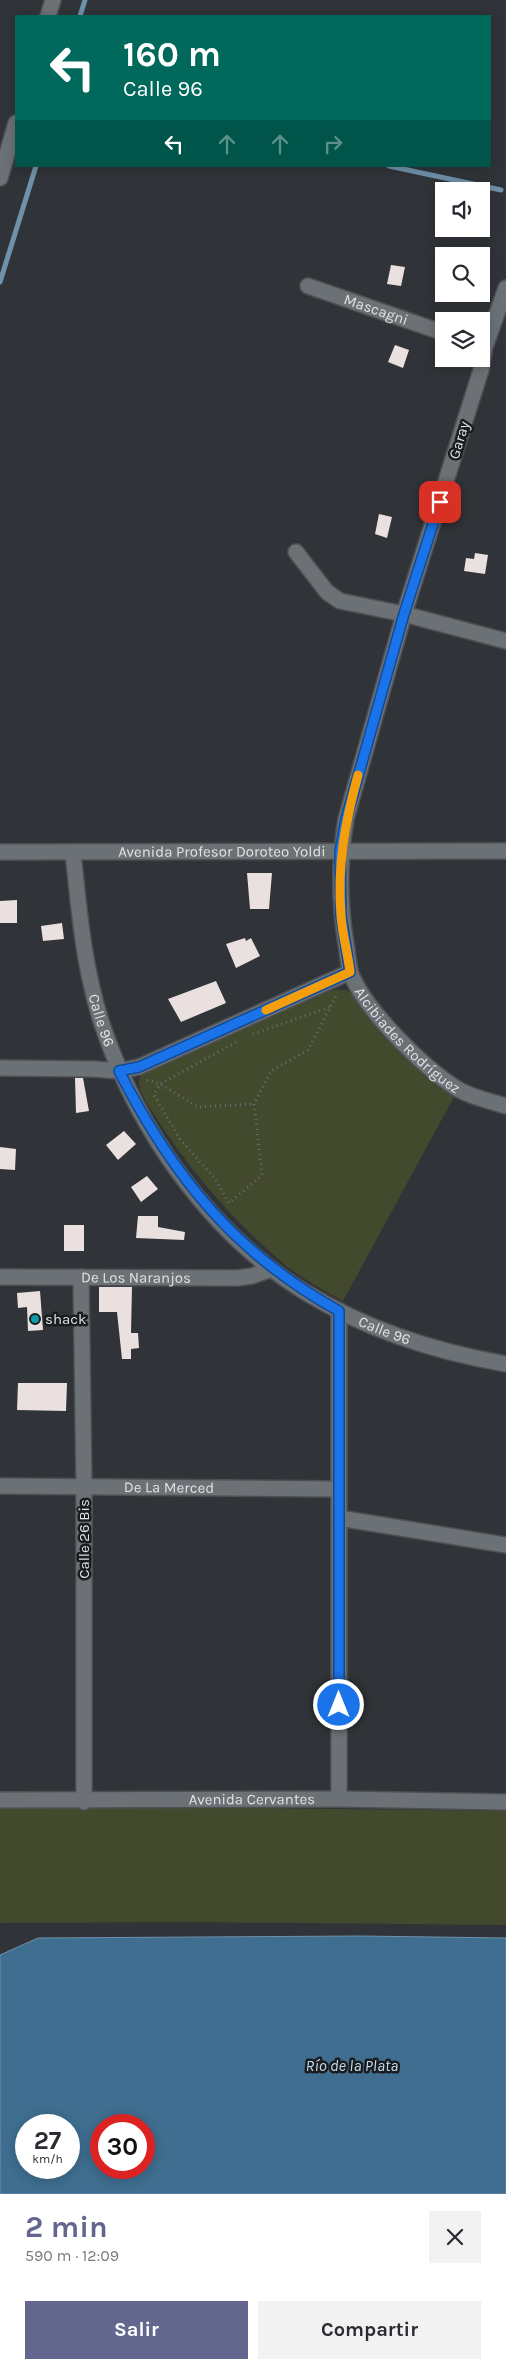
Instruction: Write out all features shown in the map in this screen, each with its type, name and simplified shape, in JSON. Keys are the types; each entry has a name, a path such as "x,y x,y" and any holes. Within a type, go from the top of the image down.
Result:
{"street":[{"path":"48,15 53,0"},
{"path":"0,178 15,126"},
{"name":"Mascagni","path":"308,286 435,330"},
{"name":"Garay","path":"490,328 506,288"},
{"name":"Garay","path":"340,852 346,819 404,614 481,367"},
{"path":"296,552 327,592 340,601 404,614 506,641"},
{"name":"Avenida Profesor Doroteo Yoldi","path":"0,852 506,851"},
{"name":"Calle 96","path":"73,852 86,961 102,1025 119,1071 140,1110 180,1174 204,1203 238,1239 272,1269 304,1292 339,1311 402,1337 438,1348 506,1364"},
{"name":"Alcibiades Rodríguez","path":"340,852 341,916 345,974 412,1052 438,1074 458,1089 506,1106"},
{"path":"0,1068 119,1071 139,1067 345,974"},
{"name":"De Los Naranjos","path":"0,1277 238,1278 252,1276 272,1269"},
{"name":"Calle 26 Bis","path":"80,1277 84,1486 84,1802"},
{"path":"339,1311 339,1799"},
{"name":"De La Merced","path":"0,1486 338,1489"},
{"path":"339,1518 506,1545"},
{"name":"Avenida Cervantes","path":"0,1800 84,1802 339,1799 506,1802"}],"path":[{"path":"330,1007 245,1037 160,1084 154,1094 180,1139 215,1179 229,1203 262,1175 254,1104 271,1071 308,1050 342,984 345,974"},
{"path":"144,1079 160,1084 198,1107 254,1104"}],"green space":[{"path":"332,990 346,990 353,994 455,1095 343,1301 306,1280 285,1265 233,1216 201,1180 172,1142 145,1100 139,1085 141,1076 146,1068"},
{"path":"0,1805 506,1811 506,1925 190,1922 0,1923"}],"water":[{"name":"Río de la Plata","path":"360,1936 506,1938 506,2194 0,2194 0,1955 38,1938"}],"building":[{"path":"391,265 405,267 401,286 387,284"},
{"path":"395,345 409,350 403,368 388,362"},
{"path":"379,514 392,517 387,538 375,534"},
{"path":"475,553 488,555 485,574 464,571 466,558 474,559"},
{"path":"247,873 272,873 269,909 250,909"},
{"path":"17,900 17,923 0,923 0,901"},
{"path":"62,923 64,939 43,941 41,926"},
{"path":"245,938 246,941 251,938 260,956 236,968 226,944"},
{"path":"216,981 226,1003 181,1022 168,999"},
{"path":"75,1078 83,1078 89,1111 76,1113"},
{"path":"124,1131 136,1144 118,1160 106,1145"},
{"path":"0,1147 16,1149 15,1170 0,1169"},
{"path":"147,1176 158,1189 141,1202 131,1187"},
{"path":"138,1216 158,1216 158,1227 185,1232 184,1240 136,1238"},
{"path":"64,1225 84,1225 84,1251 64,1251"},
{"path":"99,1287 132,1287 131,1333 138,1333 139,1348 131,1349 131,1359 122,1359 117,1312 99,1312"},
{"name":"shack","path":"40,1291 43,1330 28,1331 27,1307 18,1308 17,1293"},
{"path":"18,1383 67,1383 66,1411 17,1410"}],"waterway":[{"path":"80,15 85,0"},
{"path":"0,282 36,167"},
{"path":"394,167 501,190"}],"slow traffic":[{"path":"266,1010 350,972 341,916 340,852 346,819 358,775"}],"place":[{"name":"shack","path":"35,1319"}],"route":[{"path":"339,1705 339,1311 304,1292 272,1269 238,1239 204,1203 180,1174 153,1133 119,1071 139,1067 350,972 341,916 340,852 346,819 404,614 440,502"}]}
